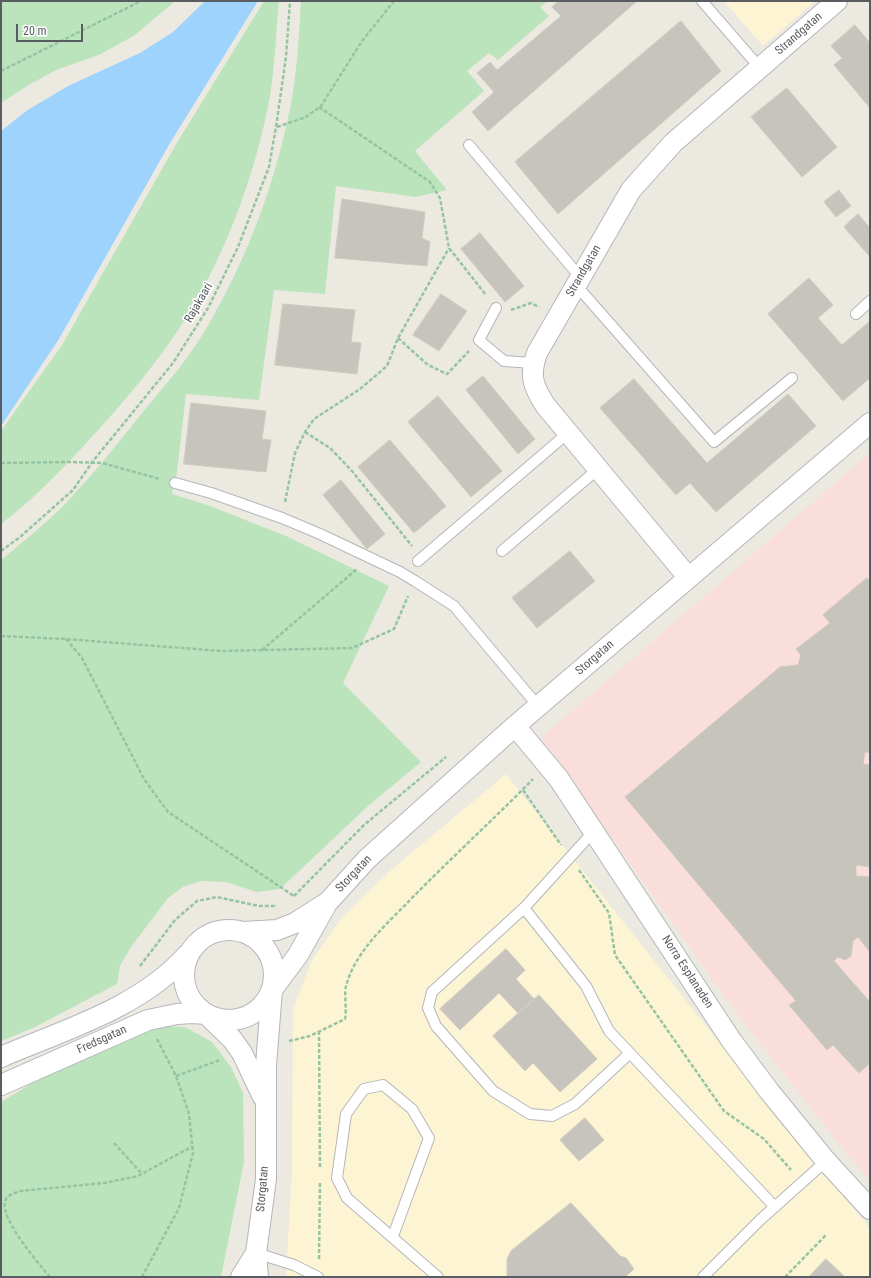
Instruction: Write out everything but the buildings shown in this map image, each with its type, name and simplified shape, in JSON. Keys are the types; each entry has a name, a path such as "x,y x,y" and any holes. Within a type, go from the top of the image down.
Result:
{"street":[{"name":"Strandgatan","path":"688,577 545,405 533,386 533,363 537,353 631,190 673,143 837,1"},
{"name":"Storgatan","path":"206,1014 223,1020 241,1019 250,1016 264,1005 272,990 298,955 328,902 367,859 538,706 870,423"},
{"name":"Norra Esplanaden","path":"515,726 548,765 594,831 731,1040 768,1091 826,1161 870,1209"},
{"name":"Storgatan","path":"265,1101 242,1053 232,1040 193,1003 185,987 184,969 190,952 202,939 218,931 227,929 244,932 277,930 295,923 328,902"},
{"name":"Storgatan","path":"244,932 260,941 270,955 275,972 267,1046 265,1101 266,1180 256,1253 258,1277"},
{"name":"Fredsgatan","path":"1,1057 115,1009 137,997 162,980 190,952"},
{"name":"Fredsgatan","path":"1,1085 148,1020 177,1014 206,1014"},
{"name":"Storgatan","path":"241,1277 256,1253"}],"lane":[{"path":"702,1 760,68"},
{"path":"469,145 578,281 714,442 792,378"},
{"path":"856,314 870,301"},
{"path":"496,308 479,340 504,361 533,363"},
{"path":"419,559 568,433"},
{"path":"502,551 598,469"},
{"path":"175,483 211,493 282,518 370,558 415,581 454,606 538,706"},
{"path":"594,831 524,908 432,992 428,1008 436,1026 493,1090 530,1114 552,1116 575,1104 630,1053"},
{"path":"524,908 586,986 609,1031 775,1207"},
{"path":"393,1236 429,1138 412,1109 383,1085 364,1089 346,1114 337,1178 347,1198 393,1236 438,1277"},
{"path":"703,1277 775,1207 826,1161"},
{"path":"256,1253 294,1265 318,1277"}],"path":[{"path":"1,71 141,1"},
{"name":"Rajakaari","path":"1,550 20,537 73,490 92,463 173,363 208,308 241,240 268,167 276,128 286,56 290,1"},
{"path":"276,128 306,117 319,108 362,41 394,1"},
{"path":"319,108 430,182 440,198 449,248 496,308 513,310 531,303 558,316"},
{"path":"282,518 295,453 305,432 314,419 360,389 387,366 398,338 449,248"},
{"path":"398,338 428,365 447,374 479,340"},
{"path":"305,432 330,448 352,471 419,559"},
{"path":"1,463 102,463 175,483"},
{"path":"262,650 370,558"},
{"path":"1,636 66,639 222,651 352,648 394,629 415,581"},
{"path":"66,639 82,658 144,779 168,812 294,896"},
{"path":"267,1046 310,1036 345,1019 347,1007 345,987 357,959 371,940 437,872 548,765"},
{"path":"523,790 609,913 615,955 724,1111 764,1139 802,1182"},
{"path":"319,1031 320,1170"},
{"path":"176,1076 242,1053"},
{"path":"114,1143 142,1174"},
{"path":"50,1277 18,1238 7,1220 3,1208 4,1201 10,1195 20,1191 104,1183 142,1174 193,1146"},
{"path":"319,1262 320,1177"},
{"path":"785,1277 826,1235"}],"shaded area":[{"path":"724,1 815,1 763,46"},
{"path":"870,453 870,1181 845,1152 729,1003 541,738"},
{"path":"506,774 813,1161 870,1228 870,1277 286,1277 292,1168 293,1009 312,960 341,919 391,870"}],"green space":[{"path":"1,1 175,1 135,35 99,55 56,70 27,86 1,103"},
{"path":"264,1 279,1 270,96 265,123 241,202 231,229 208,279 185,320 174,336 151,368 126,398 53,478 28,502 1,524 1,431 62,345 175,146"},
{"path":"301,1 548,1 540,7 549,16 498,60 489,53 467,71 484,91 415,151 447,190 416,197 336,186 325,294 274,290 259,400 186,394 177,472 172,494 210,506 286,536 389,586 343,683 421,762 367,807 280,889 257,892 226,882 201,881 183,887 168,898 131,947 120,966 117,984 33,1028 1,1041 1,560 58,511 93,474 184,362 198,342 219,306 245,252 267,196 276,167 290,109 294,82"},
{"path":"157,1026 185,1027 212,1042 231,1067 243,1093 244,1162 221,1277 1,1277 1,1102 34,1082"}],"water":[{"path":"205,1 258,1 170,143 59,339 1,426 1,131 26,111 68,86 140,53 173,32"}]}
